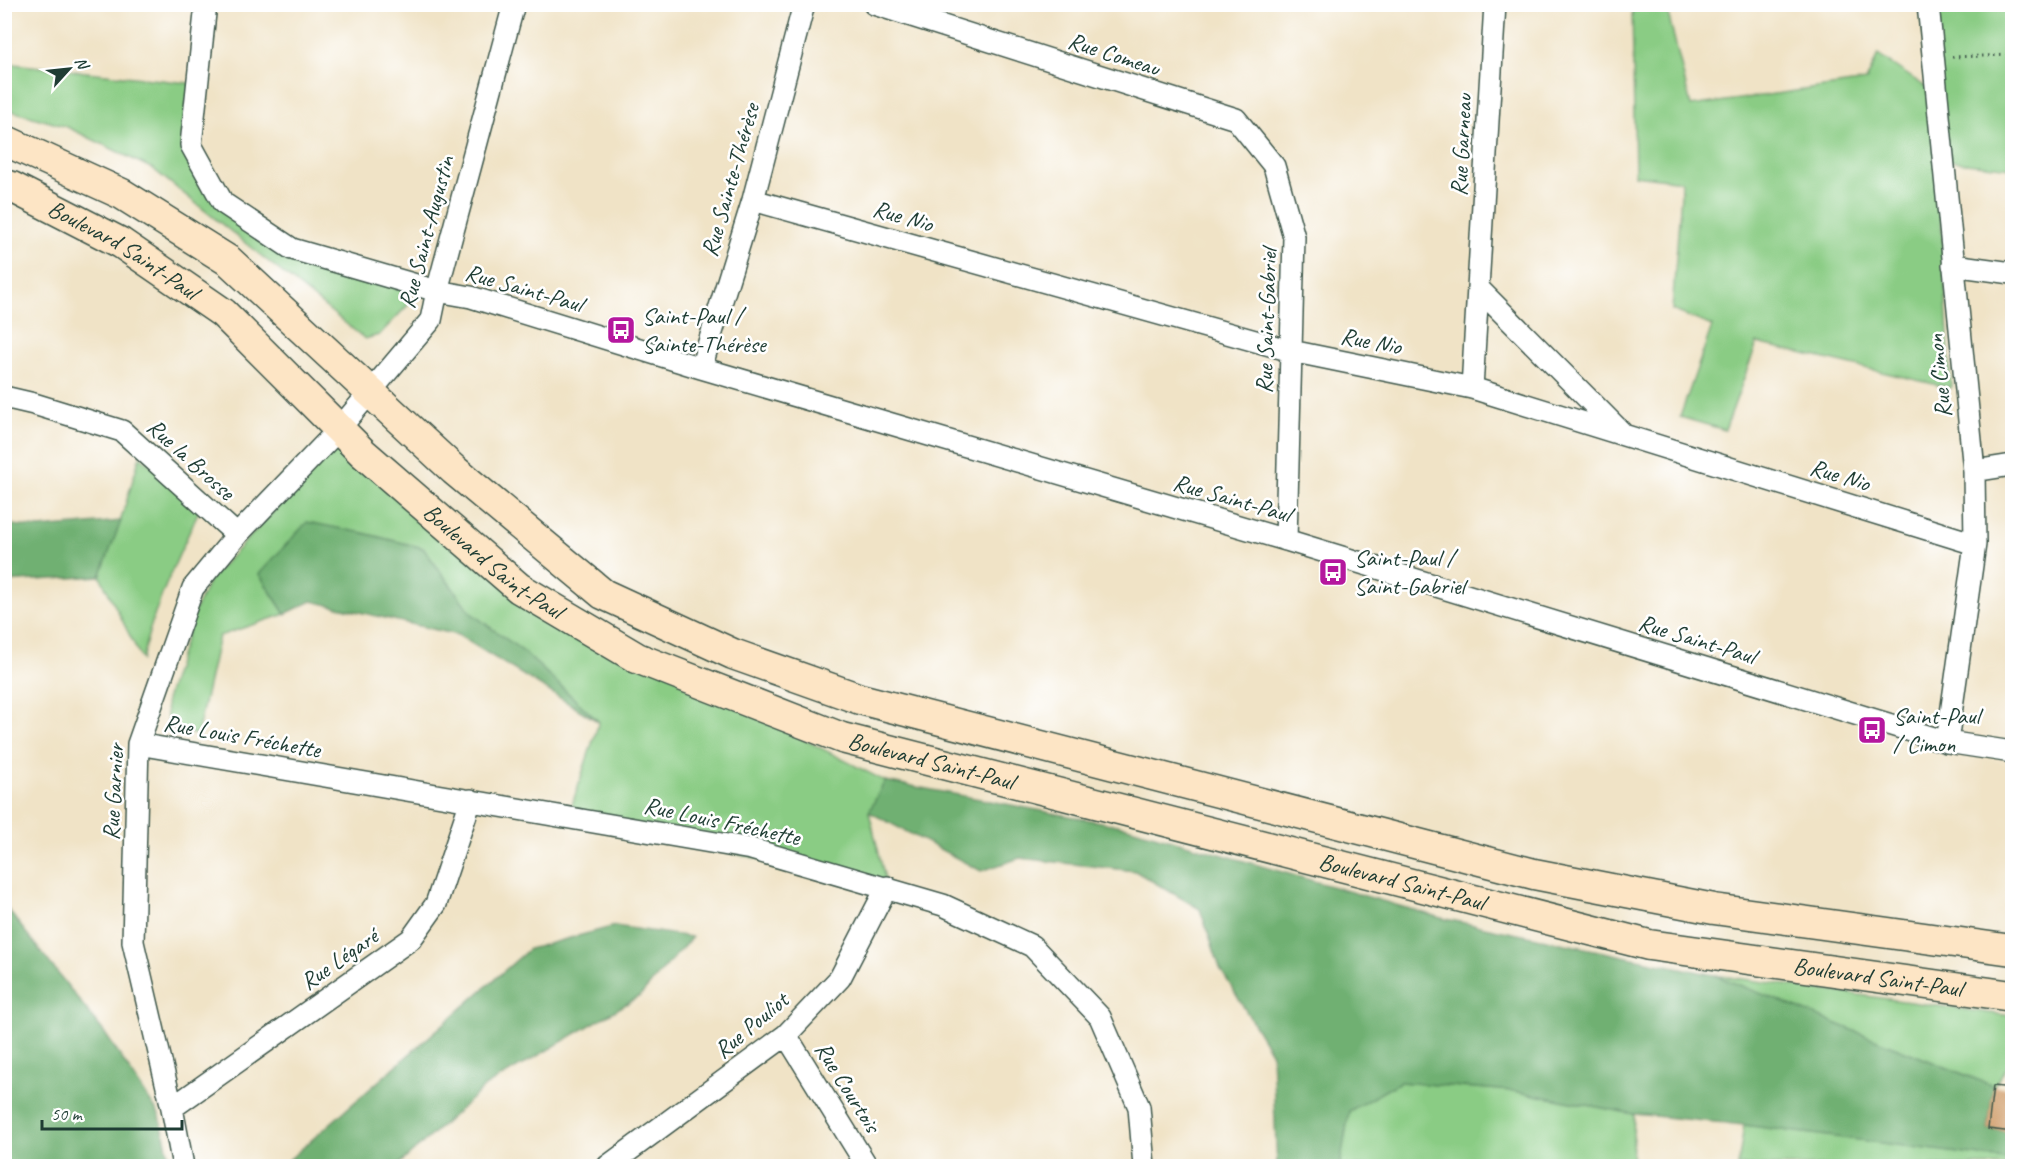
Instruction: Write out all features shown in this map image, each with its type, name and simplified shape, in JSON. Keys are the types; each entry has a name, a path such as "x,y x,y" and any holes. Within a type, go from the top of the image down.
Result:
{"main road":[{"name":"Boulevard Saint-Paul","path":"4,140 122,194 228,261 454,470 603,594 733,654 860,699 1534,874 1714,909 2013,950"},
{"name":"Boulevard Saint-Paul","path":"4,184 121,243 223,313 333,435 363,453 519,588 637,658 842,738 1649,945 2013,996"}],"street":[{"name":"Rue Saint-Paul","path":"206,4 191,144 223,202 292,249 437,291 471,297 701,368 1286,540 1947,742 2013,752"},
{"name":"Rue Saint-Augustin","path":"333,435 431,320 514,4"},
{"name":"Rue Sainte-Thérèse","path":"701,368 753,200 804,4"},
{"name":"Rue Comeau","path":"874,4 1236,119"},
{"name":"Rue Garneau","path":"1472,388 1495,4"},
{"name":"Rue Cimon","path":"1928,4 1974,471 1975,544 1947,742"},
{"name":"Rue Saint-Gabriel","path":"1236,119 1274,166 1294,237 1286,540"},
{"name":"Rue Nio","path":"753,200 1291,351 1472,388 1975,544"},
{"path":"1953,265 2013,273"},
{"path":"1478,288 1623,434"},
{"name":"Rue la Brosse","path":"4,397 122,431 237,535"},
{"name":"Rue Garnier","path":"183,1167 172,1108 133,942 138,744 193,588 237,535 333,435"},
{"path":"1974,471 2013,465"},
{"name":"Rue Louis Fréchette","path":"138,744 751,849 943,905 1032,946 1100,1017 1139,1107 1144,1167"},
{"name":"Rue Légaré","path":"172,1108 411,939 436,904 471,800"},
{"name":"Rue Pouliot","path":"608,1167 786,1035 840,978 886,888"},
{"name":"Rue Courtois","path":"786,1035 867,1167"}],"path":[{"path":"1948,57 2013,55"}],"green space":[{"path":"1632,5 1666,5 1691,106 1866,81 1878,55 1929,89 1921,5 2012,5 2012,168 1938,160 1951,388 1757,343 1725,430 1680,417 1712,326 1672,310 1682,181 1635,175"},
{"path":"4,63 197,84 191,145 223,203 292,249 410,290 411,297 408,305 379,335 365,339 153,169 67,127 5,109"},
{"path":"349,444 470,554 745,709 885,781 869,812 887,887 568,817 599,722 525,653 471,613 423,548 363,533 259,574 285,614 219,636 197,735 174,729 167,719 166,700 194,612 210,579 333,448"},
{"path":"140,456 201,506 160,601 142,660 100,576 122,516"},
{"path":"121,521 100,576 5,582 5,524 39,528"},
{"path":"307,522 423,548 471,613 525,653 599,722 458,635 312,601 285,614 259,574"},
{"path":"885,781 1127,827 1441,918 1714,975 1993,1086 1988,1129 2012,1132 2012,1160 1744,1125 1634,1114 1514,1091 1400,1082 1349,1111 1340,1166 1277,1166 1272,1054 1220,968 1200,909 1135,871 1020,858 981,871 869,812"},
{"path":"5,906 104,1032 160,1116 171,1166 5,1166"},
{"path":"615,926 692,937 640,996 486,1086 397,1166 282,1166 529,949"},
{"path":"1714,975 2012,1016 2012,1061 1993,1086"},
{"path":"1400,1082 1514,1091 1634,1114 1632,1166 1340,1166 1349,1111"},
{"path":"1744,1125 2012,1160 2012,1166 1738,1166"}],"building":[{"path":"1993,1086 2013,1088 2013,1132 1988,1129"}],"place":[{"name":"Saint-Paul / Sainte-Thérèse","path":"621,330"},
{"name":"Saint-Paul / Saint-Gabriel","path":"1333,572"},
{"name":"Saint-Paul / Cimon","path":"1872,730"}]}
